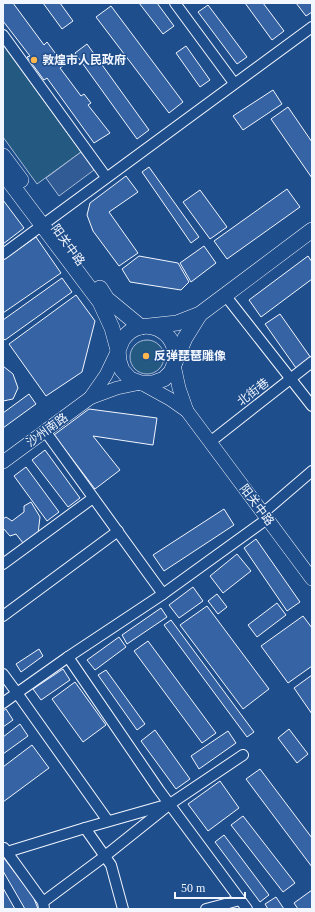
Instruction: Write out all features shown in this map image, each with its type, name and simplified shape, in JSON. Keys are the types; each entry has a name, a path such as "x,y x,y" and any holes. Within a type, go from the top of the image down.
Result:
{"highway":[{"name":"阳关中路","path":"3,156 100,302 112,328 118,350"},
{"name":"阳关中路","path":"3,173 46,222 107,299 145,326"},
{"path":"200,314 185,338 171,372 164,379 153,384 141,384 130,379 122,370 118,350 123,339 129,332 145,326 176,323 200,314 312,230"},
{"path":"145,326 165,332 172,340 176,354 174,365"}],"main road":[{"path":"90,398 106,375 118,350"},
{"path":"174,365 179,388 187,411"},
{"path":"90,398 117,388 141,384 170,399 187,411"},
{"name":"沙州南路","path":"3,462 90,398"},
{"name":"阳关中路","path":"187,411 312,579"}],"street":[{"path":"175,3 234,83"},
{"path":"3,254 312,27"},
{"path":"3,35 106,177"},
{"path":"225,295 312,406"},
{"name":"北街巷","path":"210,442 291,380 312,362"},
{"path":"45,431 163,594"},
{"path":"3,703 68,657 163,594 265,516 312,471"},
{"path":"3,564 93,498"},
{"path":"3,616 118,531"},
{"path":"68,657 170,804 247,909"},
{"path":"3,674 108,821"},
{"path":"170,804 5,850 44,906 170,804 243,755"},
{"path":"85,828 111,865 123,909"},
{"path":"206,909 240,900"}],"shaded area":[{"path":"3,45 81,152 37,184 3,137"},
{"path":"81,152 94,170 59,196 46,178"},
{"path":"144,340 150,340 154,341 161,347 164,357 163,364 157,371 150,374 144,374 140,373 133,367 130,360 130,354 131,350 137,343"}],"building":[{"path":"3,3 13,3 44,45 47,42 64,65 60,68 81,96 84,94 91,103 88,105 110,133 94,143 47,78 44,80 27,57 30,56 3,21"},
{"path":"43,3 60,3 73,21 62,29"},
{"path":"139,3 157,3 174,26 163,34"},
{"path":"245,3 263,3 284,31 272,40"},
{"path":"296,3 312,3 312,12 306,16"},
{"path":"208,5 247,57 237,64 198,12"},
{"path":"111,6 183,102 169,113 96,17"},
{"path":"87,44 149,130 137,139 75,53"},
{"path":"186,46 210,80 200,87 176,53"},
{"path":"273,90 282,104 243,130 233,116"},
{"path":"288,107 312,142 312,178 271,119"},
{"path":"149,167 199,237 191,243 142,172"},
{"path":"126,176 138,192 109,212 138,253 119,266 93,231 87,215 90,203"},
{"path":"287,189 300,207 227,259 214,241"},
{"path":"200,190 227,227 210,239 183,202"},
{"path":"3,200 24,228 3,244"},
{"path":"36,237 61,273 3,313 3,260"},
{"path":"204,246 216,263 191,282 180,263"},
{"path":"139,256 178,263 189,282 181,290 130,282 122,269"},
{"path":"308,256 312,262 312,279 261,317 249,300"},
{"path":"62,278 72,292 5,340 3,338 3,320"},
{"path":"76,295 95,321 82,372 46,396 9,344"},
{"path":"280,314 311,358 296,368 265,324"},
{"path":"3,366 13,374 18,388 13,399 3,401"},
{"path":"29,394 36,404 3,428 3,413"},
{"path":"89,409 157,418 153,445 93,436 120,470 95,489 54,435"},
{"path":"45,450 80,498 68,507 32,460"},
{"path":"26,467 59,512 47,521 14,476"},
{"path":"31,502 40,517 38,534 23,543 16,534 10,536 3,528 3,519 6,517 12,521 24,512 24,506"},
{"path":"224,509 234,525 164,571 153,555"},
{"path":"256,539 300,602 287,611 244,548"},
{"path":"237,554 251,571 223,593 210,576"},
{"path":"193,587 203,601 179,618 169,605"},
{"path":"217,594 227,607 218,614 208,601"},
{"path":"277,603 286,615 257,637 248,625"},
{"path":"207,606 269,689 243,709 180,625"},
{"path":"161,608 167,617 127,644 122,635"},
{"path":"303,616 312,628 312,666 288,683 261,646"},
{"path":"171,620 254,732 247,737 164,625"},
{"path":"119,637 126,647 95,670 87,660"},
{"path":"148,641 216,733 202,743 134,651"},
{"path":"39,649 43,656 21,672 16,664"},
{"path":"63,669 70,680 41,700 33,689"},
{"path":"106,670 145,724 137,730 98,675"},
{"path":"312,675 312,714 294,688"},
{"path":"75,682 106,725 83,742 52,699"},
{"path":"6,709 13,720 3,727 3,711"},
{"path":"20,724 28,736 3,754 3,737"},
{"path":"289,729 308,754 297,763 278,738"},
{"path":"155,730 190,779 176,789 141,741"},
{"path":"228,731 236,743 199,769 191,756"},
{"path":"32,745 49,768 3,802 3,767"},
{"path":"260,769 312,838 312,867 246,779"},
{"path":"220,781 239,808 208,831 188,804"},
{"path":"243,816 295,883 283,892 231,825"},
{"path":"224,835 269,895 260,902 215,842"},
{"path":"3,857 33,896 38,909 25,909 3,871"},
{"path":"3,888 15,909 3,909"},
{"path":"312,890 312,909 298,909 294,903"},
{"path":"276,897 284,909 268,909 265,904"}],"place":[{"name":"敦煌市人民政府","path":"34,60"},
{"name":"反弹琵琶雕像","path":"146,356"}]}
